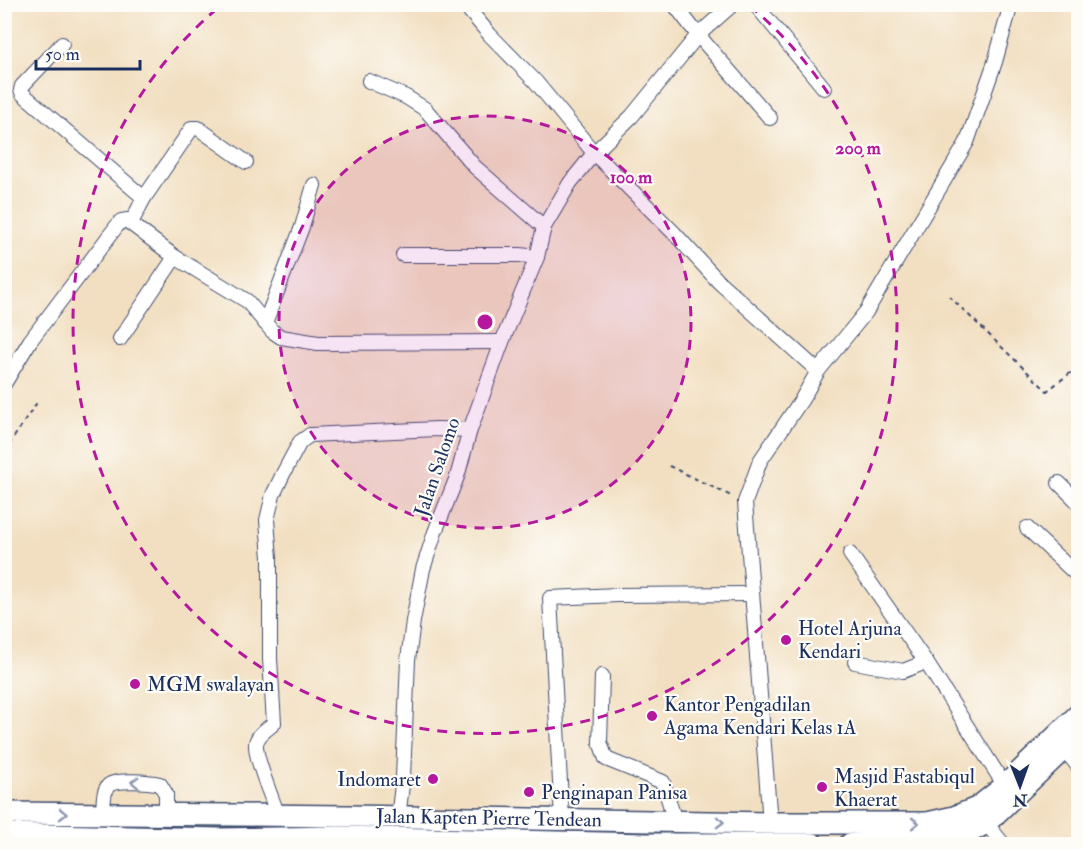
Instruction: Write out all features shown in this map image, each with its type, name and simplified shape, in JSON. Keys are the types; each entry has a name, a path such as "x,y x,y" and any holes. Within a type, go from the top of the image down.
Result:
{"highway":[{"name":"Jalan Kapten Pierre Tendean","path":"4,813 278,816 335,836 398,818 927,823 954,817 977,808 1005,786 1078,715"},
{"path":"850,844 946,840 972,831 986,823 1071,742"},
{"path":"660,844 666,821"},
{"name":"Jalan Kapten Pierre Tendean","path":"4,834 219,842 335,836 487,843 813,844"}],"street":[{"path":"464,4 490,35 536,82 594,153 658,216 719,282 819,371"},
{"path":"674,4 770,117"},
{"name":"Jalan Salomo","path":"398,818 404,765 408,660 417,597 429,549 457,477 470,430 502,342 537,257 544,227 570,183 594,153 632,116 698,35 733,4"},
{"path":"755,4 824,88"},
{"path":"770,823 745,502 760,461 819,371 866,312 967,142 992,73 1011,4"},
{"path":"62,44 22,86 23,94 144,198"},
{"path":"369,81 406,97 425,109 481,173 544,227"},
{"path":"131,223 144,198 192,128 198,128 246,162"},
{"path":"265,322 302,227 314,185"},
{"path":"4,384 30,340 123,220 131,223 174,257 247,301 272,331 280,337 318,343 502,342"},
{"path":"403,255 537,257"},
{"path":"120,339 174,257"},
{"path":"278,816 256,743 274,723 267,520 273,495 284,472 300,442 310,435 437,429 470,430"},
{"path":"1059,483 1078,502"},
{"path":"1027,528 1078,576"},
{"path":"850,554 926,662 1005,786"},
{"path":"562,819 550,598 752,594"},
{"path":"855,662 903,671 926,662"},
{"path":"602,676 600,742 606,759 663,782 666,821"},
{"path":"1071,742 1078,766"},
{"path":"103,815 108,786 113,782 121,782 160,784 166,794 166,815"},
{"path":"986,823 1003,844"}],"path":[{"path":"950,296 1047,392 1078,367"},
{"path":"4,452 38,401"},
{"path":"669,466 745,502"}],"place":[{"name":"Hotel Arjuna Kendari","path":"786,640"},
{"name":"MGM swalayan","path":"135,684"},
{"name":"Kantor Pengadilan Agama Kendari Kelas 1A","path":"652,716"},
{"name":"Indomaret","path":"433,779"},
{"name":"Masjid Fastabiqul Khaerat","path":"822,787"},
{"name":"Penginapan Panisa","path":"529,792"}]}
